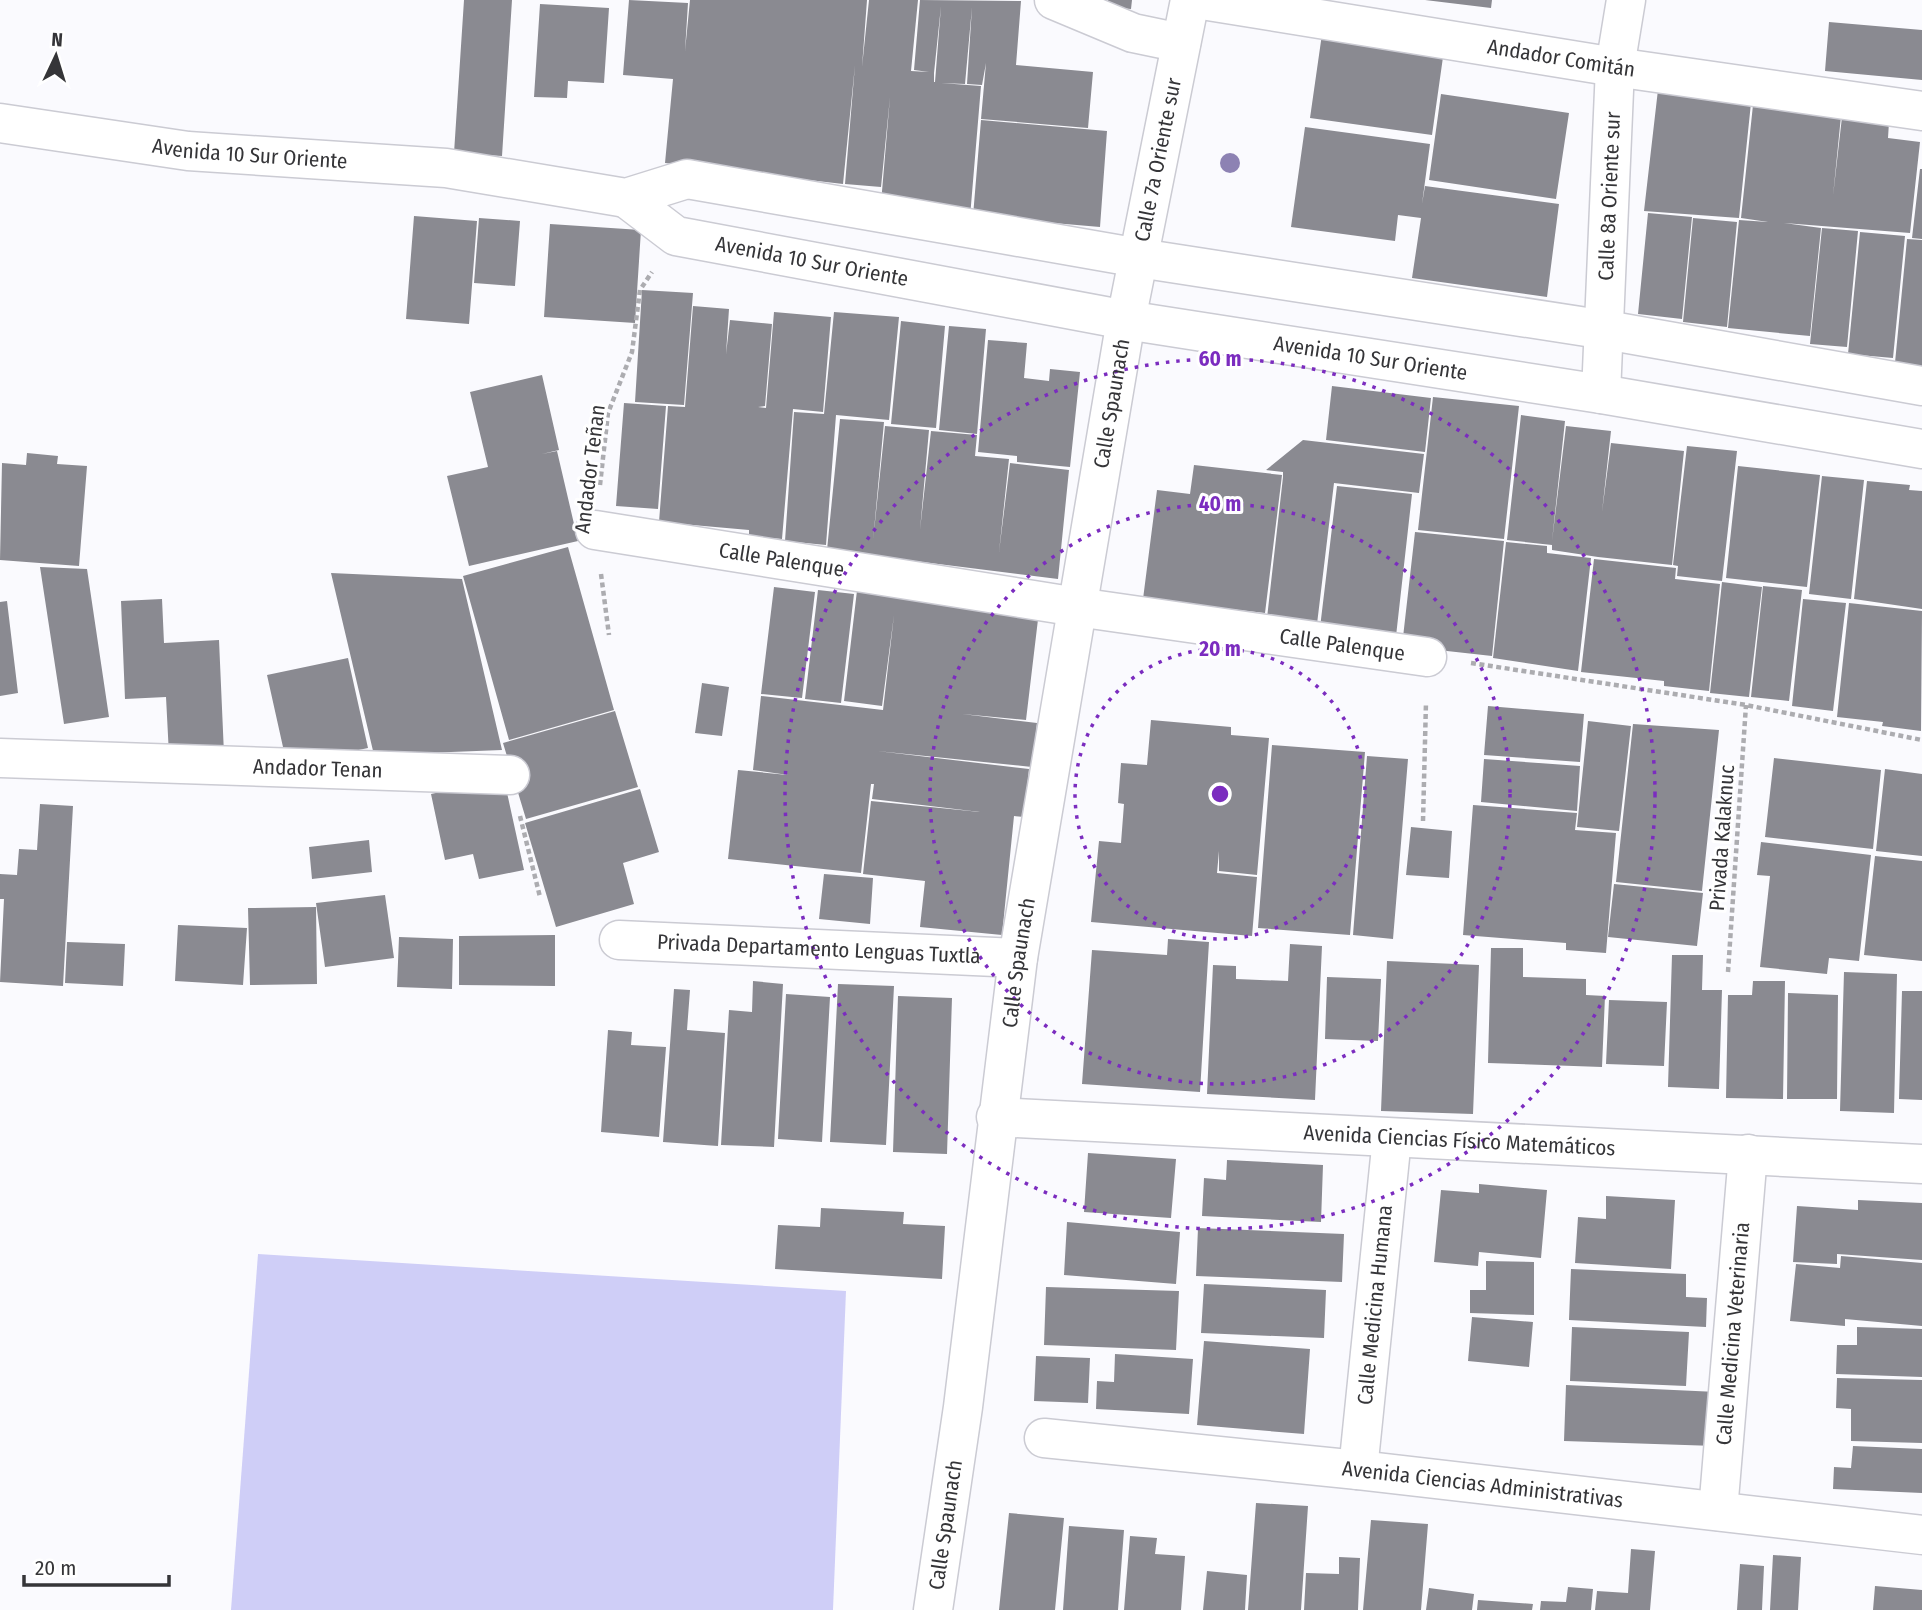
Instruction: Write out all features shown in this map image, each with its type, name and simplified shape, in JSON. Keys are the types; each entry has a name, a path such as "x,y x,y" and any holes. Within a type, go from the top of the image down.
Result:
{"street":[{"path":"1054,0 1133,33 1181,43"},
{"name":"Calle 7a Oriente sur","path":"1126,320 1190,0"},
{"name":"Andador Comitán","path":"1202,0 1615,67 1922,111"},
{"name":"Calle 8a Oriente sur","path":"1601,394 1606,330 1615,67 1626,0"},
{"name":"Avenida 10 Sur Oriente","path":"0,123 188,151 446,168 626,198 687,178 1139,258 1606,330 1922,386"},
{"name":"Avenida 10 Sur Oriente","path":"626,198 676,236 1126,320 1601,394 1922,449"},
{"name":"Calle Spaunach","path":"933,1610 963,1407 1017,958 1126,320"},
{"name":"Calle Palenque","path":"595,530 1077,607 1427,657"},
{"name":"Andador Tenan","path":"0,758 510,775"},
{"name":"Privada Departamento Lenguas Tuxtla","path":"619,940 1017,958"},
{"name":"Avenida Ciencias Físico Matemáticos","path":"996,1117 1922,1164"},
{"name":"Calle Medicina Humana","path":"1358,1470 1392,1138"},
{"name":"Calle Medicina Veterinaria","path":"1718,1511 1748,1154"},
{"name":"Avenida Ciencias Administrativas","path":"1044,1438 1358,1470 1922,1535"}],"path":[{"name":"Andador Teñan","path":"609,635 595,530 608,413 632,352 640,290 676,236"},
{"name":"Calle Palenque","path":"1427,657 1746,705 1922,740"},
{"path":"1423,821 1427,657"},
{"name":"Privada Kalaknuc","path":"1728,972 1746,705"},
{"path":"510,775 540,897"}],"shaded area":[{"path":"258,1254 846,1291 833,1610 231,1610"}],"building":[{"path":"464,0 512,0 502,156 454,153"},
{"path":"629,0 688,3 685,51 690,0 867,0 862,67 869,0 918,0 911,71 929,72 914,70 920,0 1021,1 1016,65 1093,72 1088,128 981,119 986,63 982,85 967,84 972,7 965,84 941,83 981,86 970,217 881,203 890,97 881,187 845,184 855,65 843,184 665,163 673,79 623,75","holes":["941,6 935,82 934,73"]},
{"path":"1108,0 1132,0 1131,9 1107,7"},
{"path":"1425,0 1492,0 1491,8"},
{"path":"540,4 609,8 604,83 568,81 567,98 534,97"},
{"path":"1829,22 1922,30 1922,80 1825,71"},
{"path":"1322,34 1444,50 1432,135 1310,118"},
{"path":"1659,81 1751,103 1739,218 1644,211"},
{"path":"1441,94 1569,113 1556,199 1429,180"},
{"path":"1753,105 1841,116 1833,196 1842,117 1889,122 1888,138 1920,142 1910,233 1784,223 1821,228 1810,336 1728,328 1739,220 1768,222 1741,218"},
{"path":"981,120 1107,131 1100,227 973,216"},
{"path":"1305,127 1430,144 1422,204 1425,186 1559,204 1547,297 1412,278 1421,218 1398,215 1395,241 1291,227"},
{"path":"1922,169 1922,239 1912,238"},
{"path":"1648,213 1692,217 1682,319 1638,314"},
{"path":"414,216 477,221 469,324 406,319"},
{"path":"479,218 520,221 515,286 474,283"},
{"path":"1693,218 1737,222 1727,327 1683,322"},
{"path":"550,224 641,230 635,323 544,317"},
{"path":"1822,228 1858,231 1847,347 1810,344"},
{"path":"1860,232 1905,236 1893,358 1848,354"},
{"path":"1907,239 1922,240 1922,376 1894,373"},
{"path":"642,290 693,293 684,405 635,402"},
{"path":"693,306 729,309 726,354 730,320 772,324 765,406 758,407 766,408 774,312 831,317 823,412 793,409 782,539 749,536 749,530 659,522 668,406 685,407"},
{"path":"834,312 899,317 889,420 836,415 826,545 785,541 794,412 824,414"},
{"path":"901,321 945,326 936,428 891,424"},
{"path":"949,326 986,329 977,434 939,430"},
{"path":"988,340 1027,343 1024,378 1049,381 1050,369 1080,372 1070,467 1017,462 1017,456 978,452"},
{"path":"542,375 559,450 542,454 557,451 578,541 469,566 447,476 488,467 470,392"},
{"path":"1332,386 1431,398 1425,452 1326,440"},
{"path":"1433,397 1519,406 1504,539 1418,530"},
{"path":"624,403 666,406 658,509 616,506"},
{"path":"1521,415 1565,421 1552,541 1566,426 1611,431 1602,512 1611,443 1684,451 1672,565 1598,557 1552,550 1552,545 1507,540"},
{"path":"840,419 884,422 873,541 885,426 929,430 920,530 931,431 977,435 975,456 1009,459 999,552 1010,463 1069,470 1058,579 827,550"},
{"path":"1303,440 1424,454 1419,493 1334,483 1317,624 1267,618 1283,472 1266,470"},
{"path":"1687,446 1737,451 1722,581 1677,576 1678,566 1673,565"},
{"path":"27,453 58,456 57,464 87,466 79,566 0,560 2,463 26,465"},
{"path":"1194,465 1282,475 1265,613 1143,599 1157,490 1190,494"},
{"path":"1738,466 1820,475 1807,587 1726,578"},
{"path":"1822,476 1864,480 1851,599 1809,594"},
{"path":"1867,481 1910,485 1909,490 1922,491 1922,609 1854,599"},
{"path":"1337,486 1412,494 1395,645 1319,636"},
{"path":"1415,532 1504,541 1492,656 1402,646"},
{"path":"1506,542 1547,546 1547,553 1591,558 1578,671 1493,658"},
{"path":"568,547 614,710 509,740 463,576"},
{"path":"1594,559 1676,568 1675,579 1720,584 1709,691 1664,686 1664,681 1581,672"},
{"path":"40,567 87,569 109,717 64,724"},
{"path":"331,573 462,579 502,750 374,755"},
{"path":"858,582 1039,611 1026,720 962,714 1037,723 1032,767 877,751 1029,769 1024,817 1014,816 1002,935 920,927 925,881 863,874 871,801 980,812 872,799 874,784 871,784 861,873 728,859 738,770 788,775 753,770 761,696 883,710 894,615 882,706 844,701"},
{"path":"1722,582 1762,587 1749,697 1710,693"},
{"path":"1763,586 1802,590 1789,701 1751,697"},
{"path":"774,587 815,592 802,698 761,694"},
{"path":"818,590 854,594 841,703 805,699"},
{"path":"162,599 164,643 219,640 224,754 169,755 166,697 125,699 121,601"},
{"path":"1803,599 1846,603 1833,711 1792,706"},
{"path":"7,601 18,693 0,696 0,602"},
{"path":"1849,603 1922,611 1921,731 1882,726 1883,722 1837,717"},
{"path":"348,658 368,748 287,765 267,675"},
{"path":"702,683 729,687 722,736 695,733"},
{"path":"1488,706 1584,714 1580,762 1484,755"},
{"path":"615,711 638,787 526,819 503,743"},
{"path":"1151,720 1231,727 1231,735 1269,738 1257,875 1219,871 1219,851 1217,873 1257,877 1252,936 1091,922 1099,841 1121,843 1124,804 1118,803 1121,763 1147,765"},
{"path":"1588,721 1631,726 1619,831 1577,827"},
{"path":"1633,724 1719,730 1702,891 1616,882"},
{"path":"1272,745 1365,752 1350,935 1258,928"},
{"path":"1367,756 1408,759 1393,939 1353,935"},
{"path":"1774,758 1881,770 1873,849 1765,837"},
{"path":"1484,759 1580,766 1577,811 1481,802"},
{"path":"1885,769 1922,774 1922,856 1876,851"},
{"path":"504,779 524,870 479,879 473,854 445,860 431,794"},
{"path":"640,789 659,852 623,863 634,904 556,927 525,823"},
{"path":"40,804 73,806 63,986 0,982 4,899 0,899 0,874 17,875 19,849 37,850"},
{"path":"1473,805 1577,813 1575,830 1616,833 1606,953 1566,950 1566,943 1463,935"},
{"path":"1411,827 1452,831 1449,878 1406,875"},
{"path":"369,840 372,872 312,879 309,847"},
{"path":"1761,842 1871,855 1859,961 1829,958 1827,974 1760,967 1770,876 1757,875"},
{"path":"1875,856 1922,861 1922,961 1864,955"},
{"path":"824,874 873,878 870,924 819,919"},
{"path":"1614,884 1703,893 1697,946 1608,937"},
{"path":"385,895 394,958 325,967 316,903"},
{"path":"316,907 317,984 250,985 248,908"},
{"path":"178,925 247,928 243,985 175,981"},
{"path":"555,935 555,986 459,985 459,936"},
{"path":"399,937 453,939 452,989 397,987"},
{"path":"1168,939 1209,942 1200,1092 1082,1084 1092,950 1167,955"},
{"path":"67,942 125,944 123,986 65,983"},
{"path":"1290,944 1322,946 1315,1100 1207,1094 1213,965 1236,966 1236,979 1288,981"},
{"path":"1491,948 1523,948 1523,977 1586,979 1586,995 1605,996 1602,1067 1488,1063"},
{"path":"1672,955 1703,955 1702,990 1722,990 1719,1089 1668,1087"},
{"path":"1387,961 1479,965 1473,1114 1381,1111"},
{"path":"1844,972 1897,974 1894,1113 1840,1111"},
{"path":"1327,977 1381,979 1378,1041 1325,1039"},
{"path":"753,981 783,984 774,1147 721,1145 729,1010 752,1012"},
{"path":"1753,981 1785,981 1783,1099 1726,1098 1728,995 1752,995"},
{"path":"838,984 894,986 886,1145 830,1142"},
{"path":"674,989 690,990 687,1030 725,1033 718,1146 663,1142"},
{"path":"1902,991 1922,991 1922,1100 1899,1099"},
{"path":"1788,993 1838,995 1837,1099 1787,1099"},
{"path":"786,994 830,997 822,1142 778,1139"},
{"path":"898,996 952,998 947,1154 893,1152"},
{"path":"1609,1000 1667,1002 1664,1066 1606,1064"},
{"path":"608,1030 632,1032 631,1045 666,1047 659,1137 601,1132"},
{"path":"1088,1153 1176,1159 1171,1218 1084,1212"},
{"path":"1227,1160 1323,1165 1321,1222 1202,1216 1204,1178 1226,1180"},
{"path":"1479,1184 1547,1190 1541,1258 1479,1252 1478,1266 1434,1262 1441,1190 1479,1193"},
{"path":"1606,1196 1675,1200 1671,1269 1575,1263 1578,1217 1606,1219"},
{"path":"1858,1200 1922,1203 1922,1260 1837,1254 1837,1264 1793,1262 1797,1206 1858,1210"},
{"path":"821,1208 904,1212 903,1224 945,1226 942,1279 775,1269 778,1225 820,1227"},
{"path":"1067,1222 1180,1232 1176,1284 1064,1275"},
{"path":"1198,1228 1344,1234 1342,1282 1196,1276"},
{"path":"1841,1256 1922,1263 1922,1326 1845,1319 1845,1326 1790,1321 1796,1264 1840,1268"},
{"path":"1486,1261 1534,1262 1534,1315 1470,1313 1470,1290 1486,1290"},
{"path":"1571,1269 1686,1274 1686,1297 1707,1298 1706,1327 1569,1320"},
{"path":"1204,1284 1326,1290 1324,1338 1201,1333"},
{"path":"1046,1287 1179,1291 1176,1350 1044,1345"},
{"path":"1472,1317 1533,1322 1529,1367 1468,1361"},
{"path":"1572,1327 1689,1332 1686,1386 1570,1381"},
{"path":"1857,1327 1922,1329 1922,1377 1836,1374 1837,1345 1857,1345"},
{"path":"1204,1341 1310,1349 1304,1434 1197,1425"},
{"path":"1115,1354 1193,1359 1189,1414 1096,1409 1097,1381 1114,1382"},
{"path":"1036,1356 1090,1358 1088,1403 1034,1401"},
{"path":"1837,1378 1922,1380 1922,1443 1851,1441 1851,1409 1836,1408"},
{"path":"1566,1385 1717,1392 1715,1446 1564,1441"},
{"path":"1853,1446 1922,1449 1922,1493 1833,1489 1834,1467 1851,1468"},
{"path":"1256,1503 1308,1506 1301,1610 1248,1610"},
{"path":"1009,1513 1064,1518 1055,1610 999,1610"},
{"path":"1371,1520 1428,1524 1421,1610 1363,1610"},
{"path":"1069,1526 1124,1530 1118,1610 1063,1610"},
{"path":"1130,1536 1157,1538 1155,1554 1185,1556 1181,1610 1124,1610"},
{"path":"1631,1549 1655,1551 1650,1610 1595,1610 1597,1591 1628,1593"},
{"path":"1773,1555 1801,1557 1798,1610 1770,1610"},
{"path":"1339,1557 1360,1558 1358,1610 1304,1610 1306,1573 1339,1574"},
{"path":"1740,1564 1764,1566 1762,1610 1737,1610"},
{"path":"1207,1571 1247,1575 1245,1610 1203,1610"},
{"path":"1875,1586 1922,1590 1922,1610 1873,1610"},
{"path":"1568,1587 1593,1589 1591,1610 1540,1610 1541,1601 1566,1602"},
{"path":"1429,1588 1474,1594 1472,1610 1426,1610"},
{"path":"1478,1600 1533,1604 1532,1610 1477,1610"}]}
